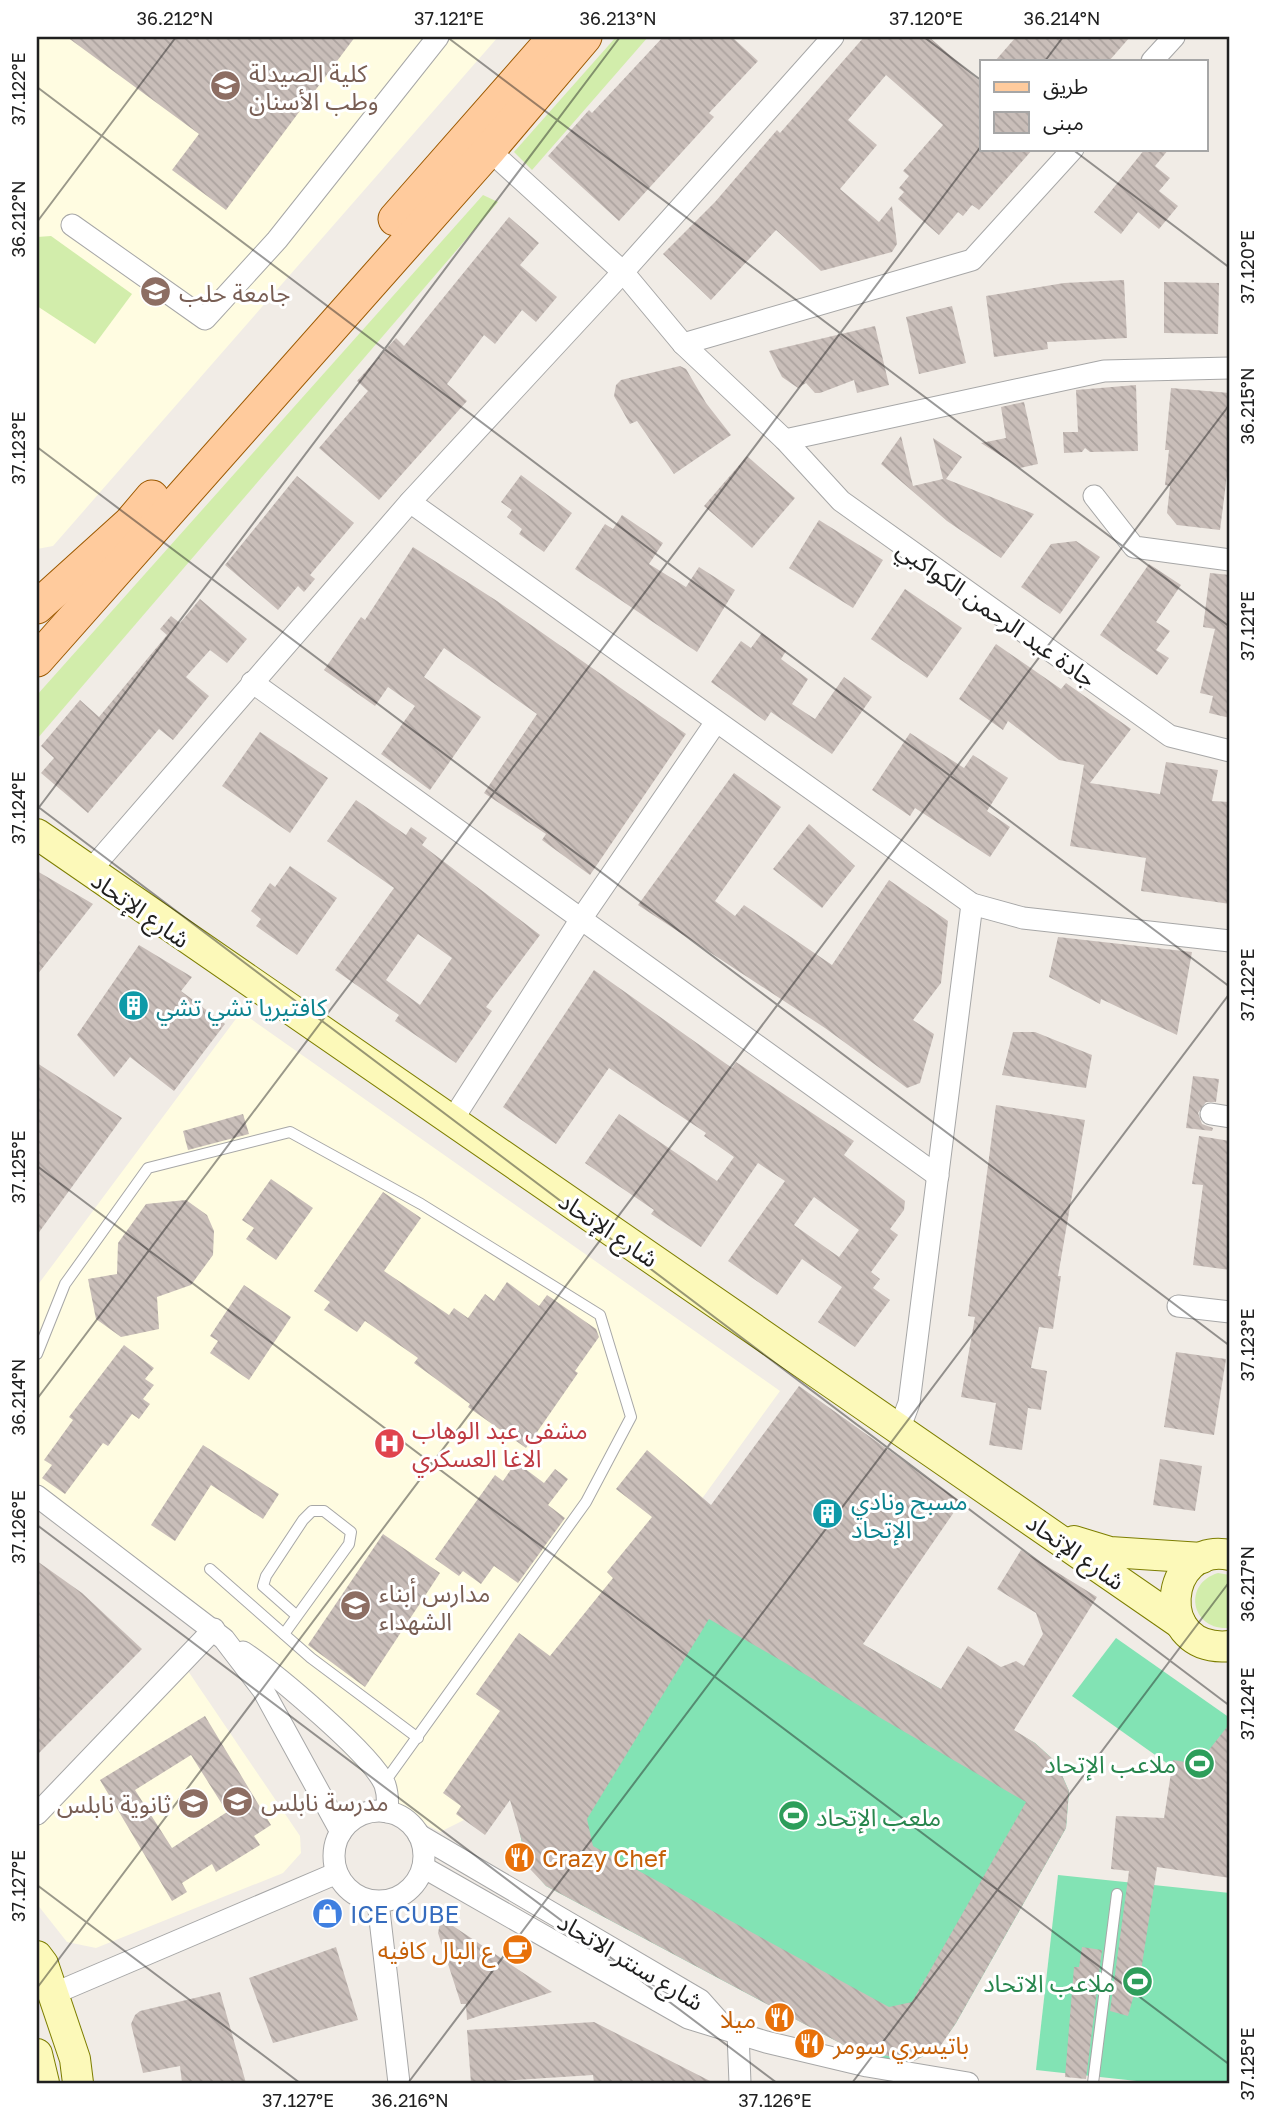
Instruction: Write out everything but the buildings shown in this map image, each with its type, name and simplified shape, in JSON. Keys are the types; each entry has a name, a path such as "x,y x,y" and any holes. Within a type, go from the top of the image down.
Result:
{"main road":[{"path":"37,607 130,523 555,37"},
{"path":"37,660 489,150 584,37"}],"street":[{"path":"72,225 205,319 277,240 438,37"},
{"path":"89,872 410,502 623,272 833,37"},
{"path":"1153,60 1174,37"},
{"name":"جادة عبد الرحمن الكواكبي","path":"489,150 623,272 683,344 786,440 841,501 1170,736 1230,751"},
{"path":"683,344 972,260 1072,150"},
{"path":"786,440 1104,371 1230,368"},
{"path":"1094,496 1134,547 1230,560"},
{"path":"410,502 972,904 1023,918 1230,941"},
{"path":"252,682 938,1176"},
{"path":"454,1123 460,1108 580,919 716,722"},
{"name":"شارع الإتحاد","path":"40,837 900,1427 1181,1624 1198,1641 1228,1648"},
{"path":"900,1427 909,1403 972,904"},
{"path":"1178,1306 1230,1312"},
{"path":"37,1496 275,1675 384,1783 387,1812"},
{"path":"1047,1532 1110,1552 1222,1555"},
{"path":"1181,1624 1174,1605 1175,1591 1190,1566 1222,1555"},
{"path":"37,1814 219,1634"},
{"path":"219,1634 263,1690 341,1832"},
{"path":"387,1812 411,1824 419,1835 424,1856 423,1867 411,1888 401,1896 377,1902 353,1894 337,1874 335,1845 341,1832 361,1815 387,1812"},
{"name":"شارع سنتر الاتحاد","path":"419,1835 700,2000 731,2030"},
{"name":"شارع سنتر الاتحاد","path":"423,1867 688,2018 731,2030"},
{"path":"53,1994 337,1874"},
{"path":"377,1902 400,2083"},
{"path":"37,1956 75,2059 78,2083"},
{"path":"740,2083 731,2030 867,2066 968,2083"},
{"path":"37,2054 44,2083"}],"lane":[{"path":"37,1354 65,1284 148,1168 290,1132 421,1204 600,1315 631,1417 586,1502 384,1783"},
{"path":"284,1634 297,1616 349,1544 351,1532 324,1511 312,1511 303,1520 266,1576 263,1586 297,1616"},
{"path":"210,1569 284,1634 418,1738"},
{"path":"1093,2083 1117,1894"}],"shaded area":[{"name":"جامعة حلب","path":"37,37 498,37 53,546 37,549"},
{"name":"مشفى عبد الوهاب الاغا العسكري","path":"241,1012 780,1391 472,1816 440,1832 397,1809 262,1665 37,1495 37,1286"},
{"path":"186,1668 300,1836 301,1853 283,1873 96,1948 67,1942 37,1904 37,1827"}],"green space":[{"path":"616,37 648,37 532,170 514,152"},
{"path":"483,195 498,202 37,739 37,695"},
{"path":"51,236 132,294 95,344 37,306 37,237"},
{"name":"ملعب الإتحاد","path":"724,1565 1035,1743 1056,1762 1069,1791 1066,1828 956,2023 942,2042 918,2059 885,2067 546,1886 532,1868 523,1848 520,1804"},
{"path":"1218,1573 1230,1575 1228,1628 1215,1627 1206,1622 1196,1605 1199,1587"},
{"name":"ملاعب الإتحاد","path":"1116,1638 1230,1718 1230,1808 1072,1696"},
{"name":"ملاعب الاتحاد","path":"1058,1875 1230,1893 1230,2083 1155,2083 1036,2070"}],"place":[{"name":"كلية الصيدلة وطب الأسنان","path":"226,86"},
{"name":"جامعة حلب","path":"156,292"},
{"name":"كافتيريا تشي تشي","path":"133,1006"},
{"name":"مشفى عبد الوهاب الاغا العسكري","path":"389,1443"},
{"name":"مسبح ونادي الإتحاد","path":"828,1514"},
{"name":"مدارس أبناء الشهداء","path":"356,1606"},
{"name":"ملاعب الإتحاد","path":"1199,1763"},
{"name":"مدرسة نابلس","path":"238,1801"},
{"name":"ثانوية نابلس","path":"194,1803"},
{"name":"ملعب الإتحاد","path":"793,1816"},
{"name":"Crazy Chef","path":"519,1857"},
{"name":"ICE CUBE","path":"327,1913"},
{"name":"ع البال كافيه","path":"517,1949"},
{"name":"ملاعب الاتحاد","path":"1138,1982"},
{"name":"ميلا","path":"779,2018"},
{"name":"باتيسري سومر","path":"810,2044"}]}
